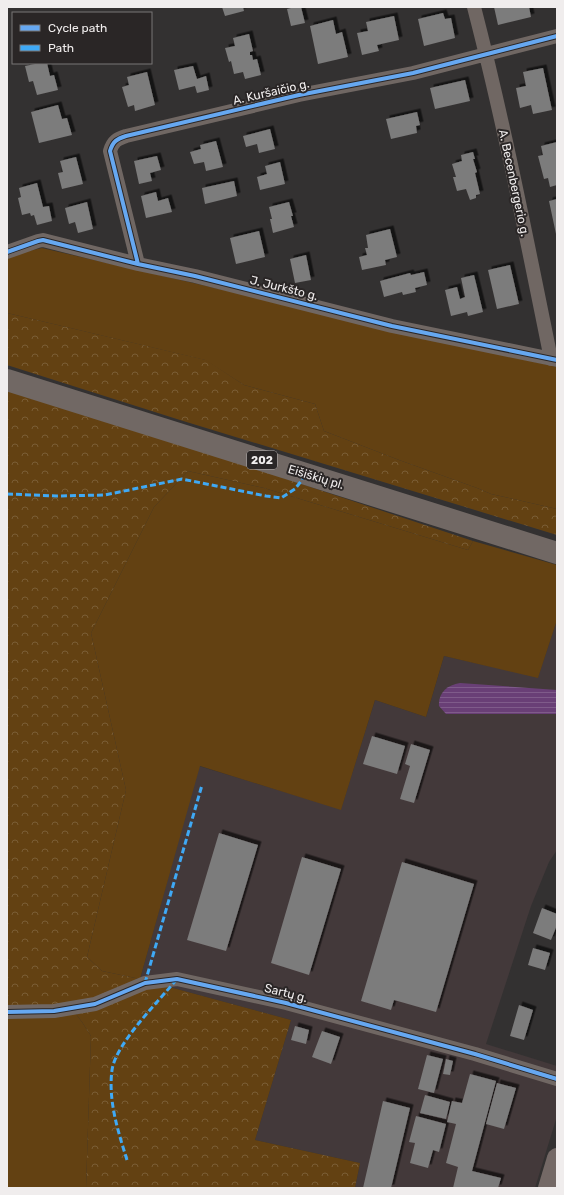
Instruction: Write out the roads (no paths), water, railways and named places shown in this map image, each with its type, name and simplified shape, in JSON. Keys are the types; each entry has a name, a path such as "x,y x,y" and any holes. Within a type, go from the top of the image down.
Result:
{"main road":[{"name":"Eišiškių pl.","path":"7,380 557,553"},
{"path":"548,1188 557,1158"}],"street":[{"name":"A. Becenbergerio g.","path":"474,7 554,360"},
{"name":"A. Kuršaičio g.","path":"138,264 110,151 112,144 117,139 299,95 413,73 557,36"},
{"name":"J. Jurkšto g.","path":"7,252 43,240 138,264 195,276 392,326 554,360"},
{"name":"Sartų g.","path":"7,1012 54,1011 95,1004 144,983 177,979 286,1003 475,1054 557,1079"}]}
